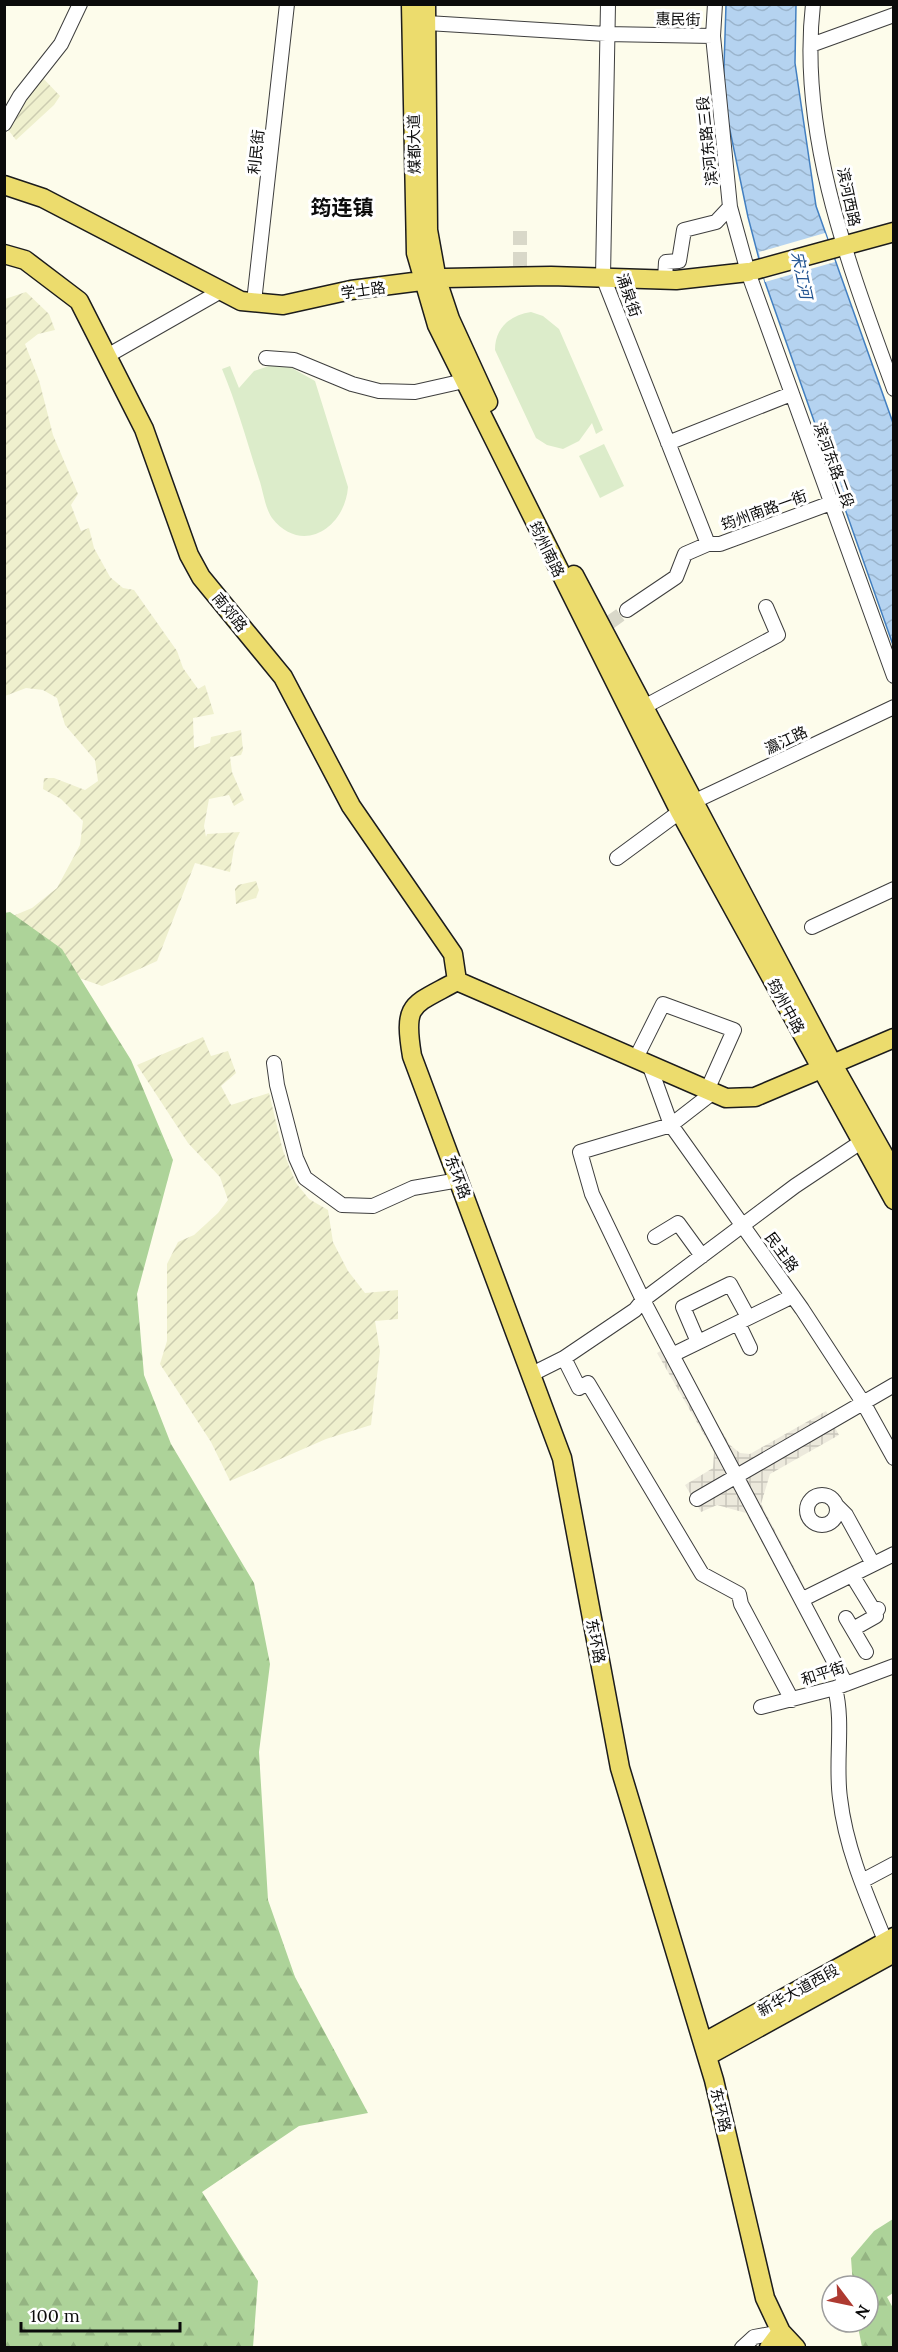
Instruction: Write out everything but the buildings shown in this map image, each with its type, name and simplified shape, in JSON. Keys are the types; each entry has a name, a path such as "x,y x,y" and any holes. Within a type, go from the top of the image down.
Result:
{"main road":[{"name":"煤都大道","path":"411,4 416,250 430,281"},
{"name":"煤都大道","path":"427,14 430,281"},
{"name":"学士路","path":"4,185 44,198 241,301 254,302 283,304 351,290 520,271 603,277 709,278 752,271 838,249"},
{"path":"838,249 894,232"},
{"name":"南郊路","path":"4,254 25,260 79,301 144,429 189,555 201,577 283,677 351,806 453,954 457,981"},
{"name":"筠州南路","path":"430,281 437,325 464,381 687,807"},
{"name":"筠州南路","path":"430,281 513,456 605,626 687,807"},
{"name":"筠州中路","path":"687,807 826,1066 861,1142 894,1200"},
{"path":"457,981 642,1061 711,1094 726,1098 755,1097 894,1038"},
{"name":"东环路","path":"457,981 420,1002 409,1016 407,1025 412,1056 562,1458 620,1768 705,2049 765,2298 790,2343"},
{"name":"筠州中路","path":"826,1066 894,1173"},
{"name":"新华大道西段","path":"705,2049 891,1950"},
{"path":"769,2348 790,2343"}],"street":[{"path":"4,124 20,96 61,44 80,4"},
{"name":"利民街","path":"254,302 288,4"},
{"name":"涌泉街","path":"608,4 603,277 708,544"},
{"name":"滨河东路三段","path":"715,4 712,36 730,207 752,271"},
{"name":"滨河西路","path":"813,4 811,45 815,108 838,249 894,388"},
{"name":"惠民街","path":"427,14 606,34 712,36"},
{"path":"811,45 894,15"},
{"path":"665,279 666,262 679,261 684,230 716,222 730,207"},
{"name":"滨河东路二段","path":"752,271 791,394 894,676"},
{"path":"107,356 221,291"},
{"path":"266,358 294,360 352,384 379,391 415,392 464,381"},
{"path":"668,444 791,394"},
{"name":"筠州南路一街","path":"627,610 676,578 685,554 708,544 720,544 831,503"},
{"path":"642,708 778,635 766,607"},
{"name":"瀛江路","path":"617,858 687,807 894,707"},
{"path":"812,927 894,889"},
{"path":"642,1061 663,1004 735,1030 709,1086 711,1094 671,1125 580,1152 592,1194 643,1300 803,1599 840,1686 837,1750 840,1798 851,1851 891,1950"},
{"name":"民主路","path":"642,1061 671,1125 793,1296 864,1404 894,1458"},
{"path":"274,1063 277,1085 293,1148 305,1178 342,1205 373,1206 413,1188 459,1180"},
{"path":"532,1374 564,1358 635,1310 643,1300 742,1226 861,1142"},
{"path":"655,1237 678,1223 702,1256"},
{"path":"698,1342 683,1307 730,1284 750,1348"},
{"path":"672,1355 793,1296"},
{"path":"564,1358 579,1388 588,1383 702,1574 739,1594 792,1700"},
{"path":"697,1499 894,1385"},
{"path":"837,1506 846,1515 873,1564"},
{"path":"803,1599 894,1554"},
{"path":"852,1575 876,1610 876,1616 850,1624 866,1652"},
{"name":"和平街","path":"761,1707 840,1686 894,1666"},
{"path":"862,1881 894,1864"},
{"path":"742,2348 754,2337 790,2343"}],"green space":[{"path":"41,76 60,96 54,105 16,140 6,127"},
{"path":"26,292 49,314 55,330 38,334 25,344 39,380 53,435 78,494 71,505 81,531 89,528 94,548 110,577 123,588 134,590 177,651 183,668 198,689 205,685 214,714 193,718 194,748 210,743 211,737 241,730 243,750 241,755 230,757 232,772 244,800 234,806 229,795 209,799 204,826 206,837 207,834 240,832 235,842 230,872 195,863 157,961 102,986 36,963 8,918 32,908 57,888 80,845 83,821 61,799 43,789 44,778 54,778 85,790 98,781 95,760 65,725 57,698 43,690 26,688 5,696 5,299"},
{"path":"531,312 543,316 559,329 603,430 596,434 592,423 579,441 563,449 547,445 536,438 495,350 501,329 511,319"},
{"path":"275,364 290,367 315,381 348,487 345,502 331,525 308,536 296,535 284,529 272,518 222,369 230,366 239,388 254,371"},
{"path":"604,444 624,486 600,498 579,456"},
{"path":"256,881 259,890 256,898 236,904 235,889 238,885"},
{"path":"10,912 62,949 131,1060 173,1160 137,1294 144,1375 171,1444 254,1583 270,1664 259,1752 268,1900 295,1977 368,2113 299,2126 202,2192 258,2281 253,2347 5,2347 4,913"},
{"path":"203,1037 211,1056 228,1051 236,1073 221,1086 231,1105 269,1093 283,1151 296,1183 309,1199 328,1210 333,1242 348,1271 365,1293 398,1290 398,1319 375,1321 380,1351 371,1425 326,1439 230,1481 211,1442 160,1364 167,1341 167,1264 178,1242 194,1235 218,1213 228,1200 220,1177 188,1143 137,1065"},
{"path":"893,2219 893,2293 887,2297 893,2308 893,2347 862,2347 859,2334 880,2334 880,2274 852,2274 851,2258 874,2231"}],"shaded area":[{"path":"670,1346 730,1445 740,1453 750,1454 826,1411 839,1435 770,1474 761,1504 807,1592 793,1600 746,1513 717,1505 701,1512 685,1485 713,1468 714,1452 657,1353"}],"water":[{"name":"宋江河","path":"726,5 796,5 795,63 816,206 893,423 893,645 765,282 748,217 723,97"}],"pier":[{"path":"825,233 835,262 765,282 759,252"}],"tunnel":[{"path":"520,224 520,266"},
{"path":"609,623 627,610"}],"district":[{"name":"筠连镇","path":"342,207"}]}
